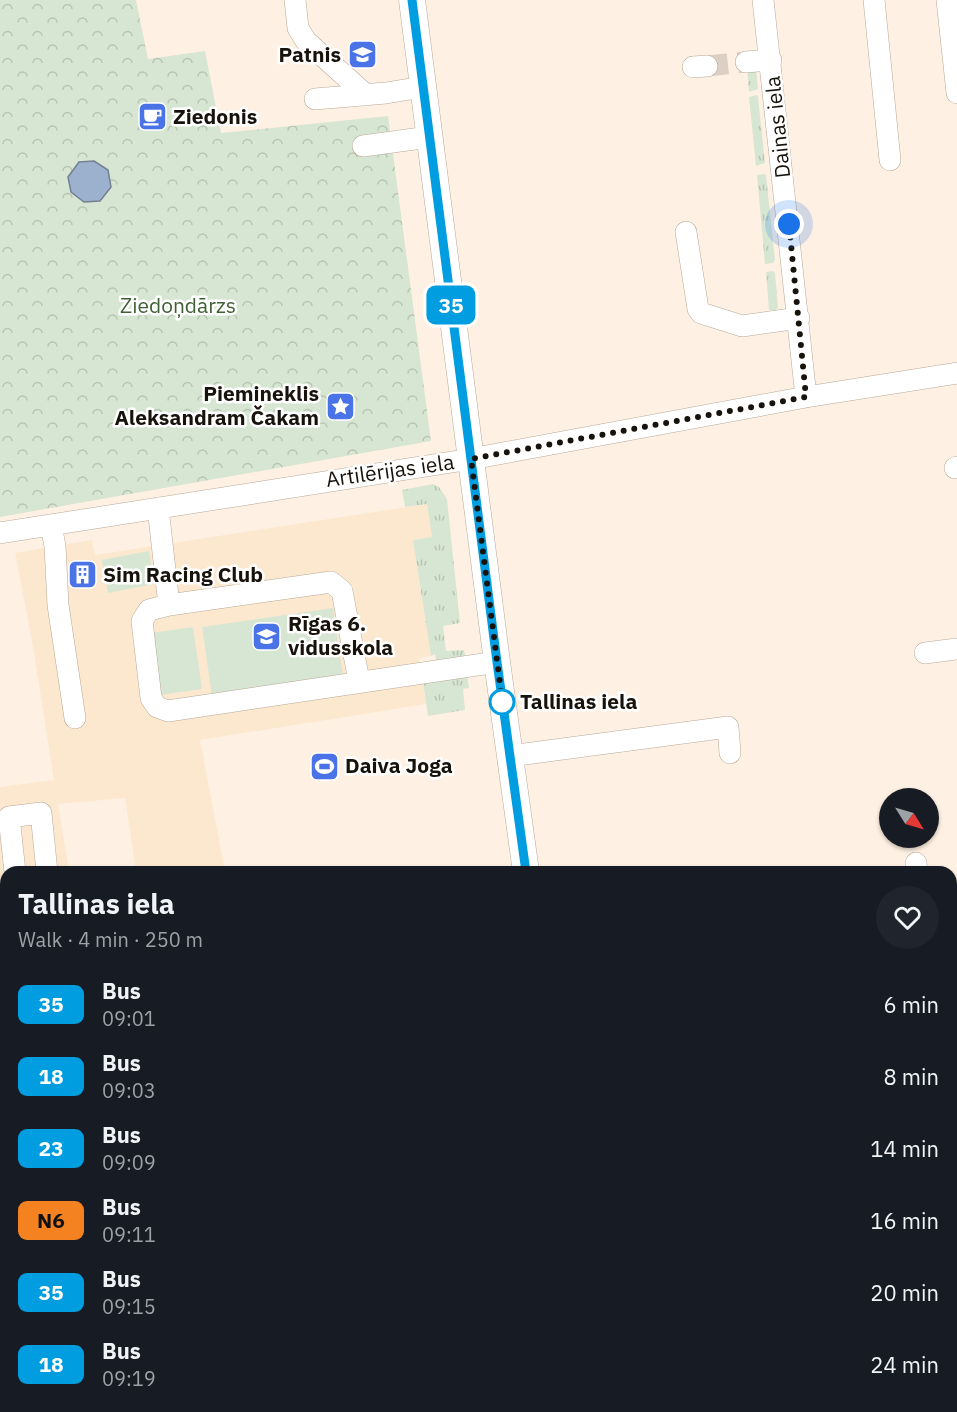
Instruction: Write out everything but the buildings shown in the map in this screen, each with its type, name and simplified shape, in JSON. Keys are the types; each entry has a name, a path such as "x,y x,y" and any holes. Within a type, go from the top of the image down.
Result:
{"main road":[{"path":"412,0 525,866"}],"street":[{"path":"295,0 298,28 306,41 366,95"},
{"name":"Dainas iela","path":"764,0 806,397"},
{"path":"874,0 890,160"},
{"path":"947,0 957,93"},
{"path":"746,62 771,60"},
{"path":"315,99 423,87"},
{"path":"363,146 429,137"},
{"path":"686,232 698,309 701,313 742,326 799,318"},
{"name":"Artilērijas iela","path":"0,533 471,459 806,397 957,373"},
{"path":"158,508 169,605"},
{"path":"51,525 55,546 58,605 75,718"},
{"path":"359,681 342,591 331,582 169,605 149,610 142,621 151,698 153,703 162,710 168,711 497,662"},
{"path":"925,653 957,649"},
{"path":"510,756 728,727 730,753"},
{"path":"14,866 9,817 41,813 46,866"}],"shaded area":[{"name":"Rīgas 6. vidusskola","path":"427,504 432,537 413,540 431,656 419,658 426,704 200,740 224,866 135,866 125,798 58,804 68,866 0,866 0,787 54,780 32,641 15,553 92,540 95,555"}],"green space":[{"name":"Ziedoņdārzs","path":"0,0 136,0 148,59 205,51 221,133 388,116 431,441 0,517"},
{"path":"747,68 756,68 758,89 749,92"},
{"path":"757,95 765,163 756,166 749,97"},
{"path":"757,175 766,175 775,260 773,263 765,264"},
{"path":"773,271 778,307 776,310 769,310 766,272"},
{"path":"433,484 439,487 447,499 460,623 443,626 446,651 464,650 467,662 437,667 435,654 431,656 413,540 432,537 427,504 405,507 402,490"},
{"path":"149,551 154,584 108,593 102,560"},
{"path":"333,608 343,677 212,696 202,627"},
{"path":"193,627 202,689 160,695 151,633"},
{"path":"467,675 469,688 463,689 465,710 428,716 423,682"}],"water":[{"path":"94,161 108,170 111,187 100,201 84,202 71,192 68,177 79,162"}],"tunnel":[{"path":"707,66 746,62"}],"bus line":[{"name":"35","path":"412,0 525,866"}],"place":[{"name":"Patnis","path":"362,55"},
{"name":"Ziedonis","path":"152,117"},
{"name":"Piemineklis Aleksandram Čakam","path":"340,406"},
{"name":"Sim Racing Club","path":"82,575"},
{"name":"Rīgas 6. vidusskola","path":"267,636"},
{"name":"Tallinas iela","path":"502,702"},
{"name":"Daiva Joga","path":"324,766"}],"route":[{"path":"502,702 503,707 471,459 806,397 789,224"}]}
